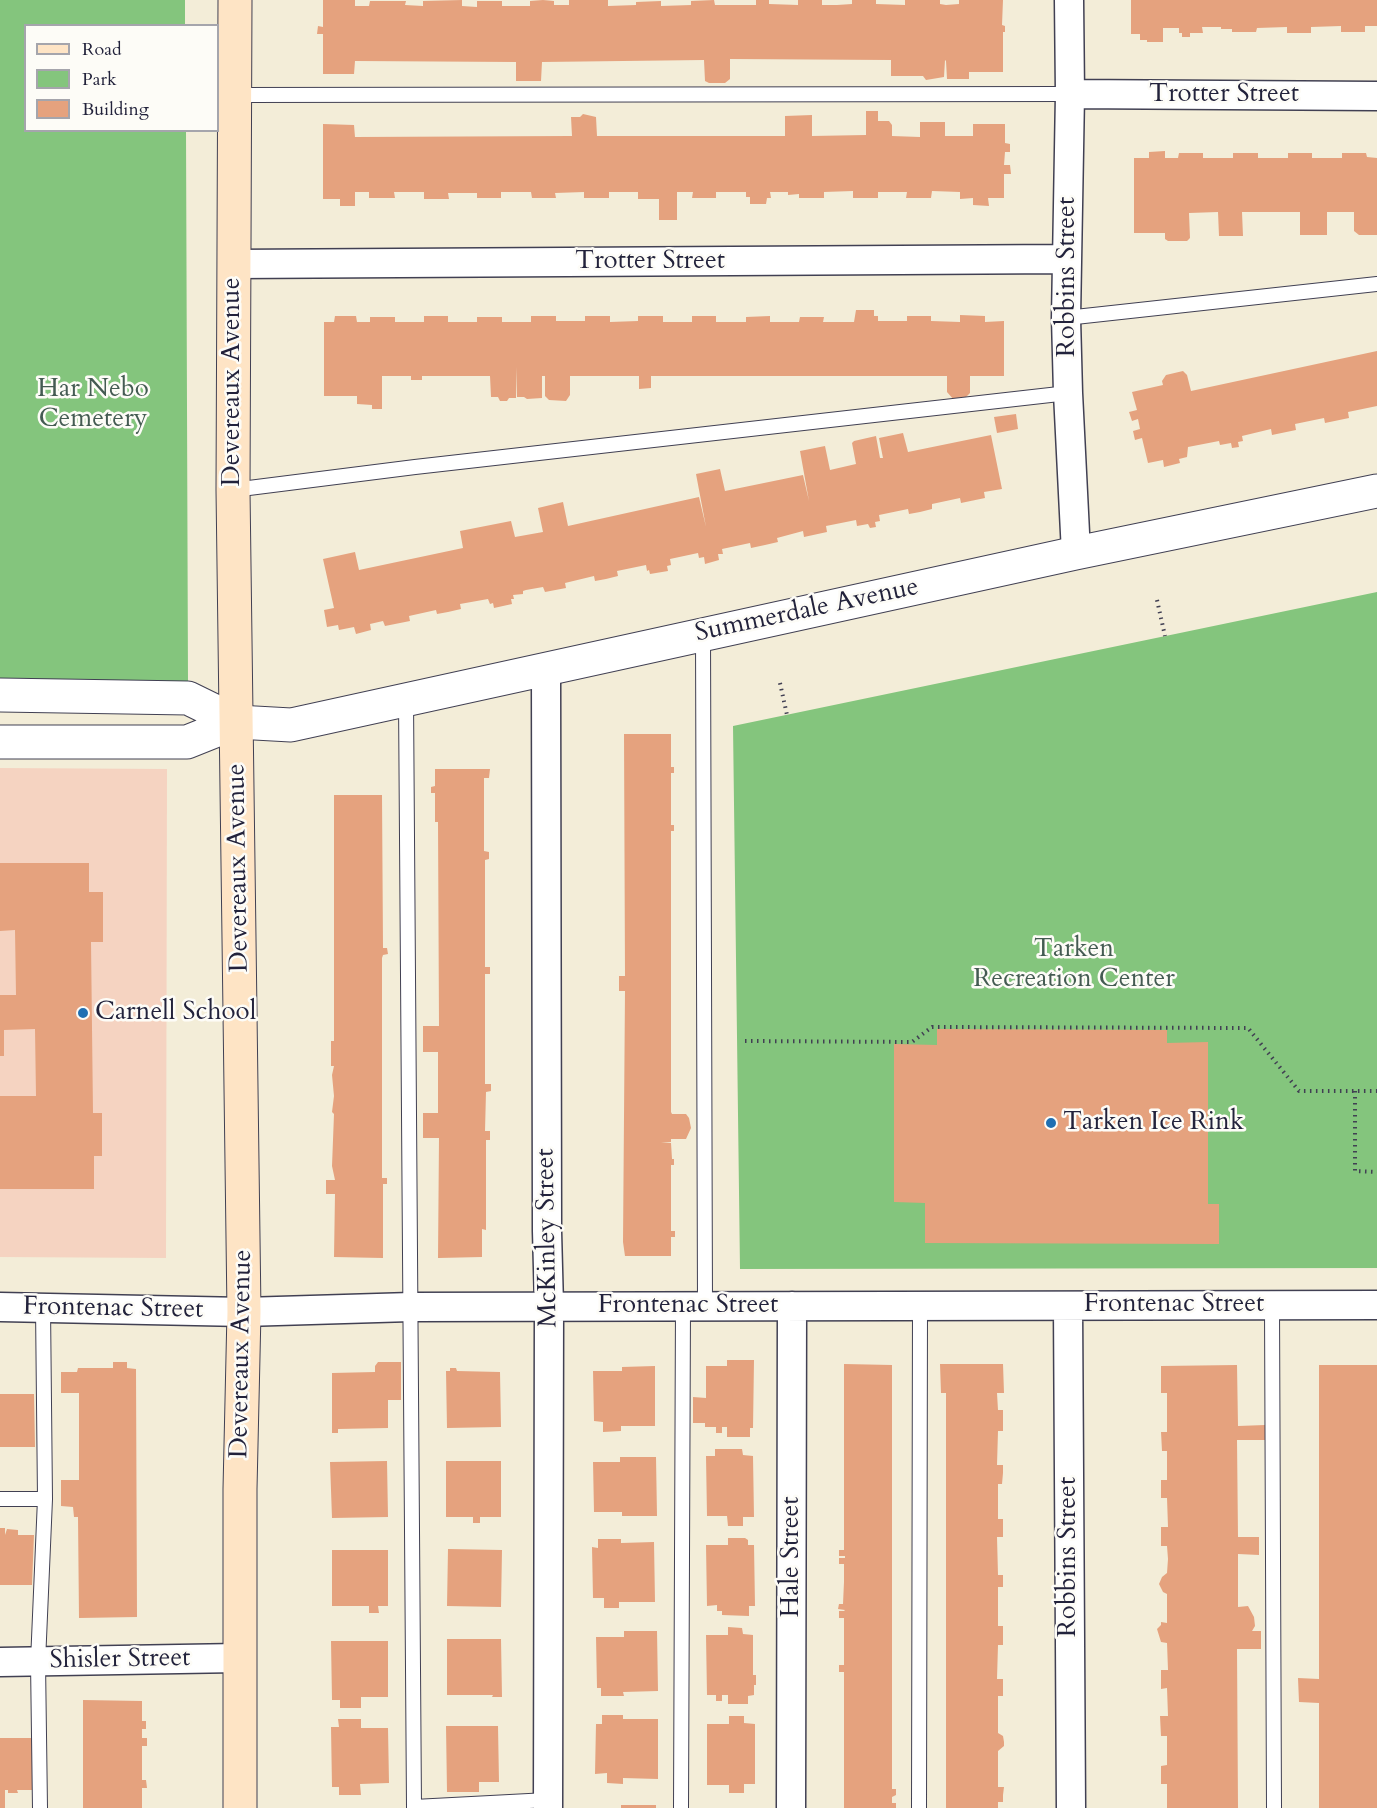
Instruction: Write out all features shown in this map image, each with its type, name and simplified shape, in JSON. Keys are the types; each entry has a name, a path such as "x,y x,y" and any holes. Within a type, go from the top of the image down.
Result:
{"main road":[{"name":"Devereaux Avenue","path":"235,0 233,490 244,1312 239,1658 240,1808"}],"street":[{"name":"Robbins Street","path":"1069,0 1070,94 1066,318 1076,553"},
{"name":"Trotter Street","path":"1070,94 1377,96"},
{"name":"Trotter Street","path":"233,264 1066,259"},
{"name":"Summerdale Avenue","path":"0,695 188,698 237,722 291,725 1076,553 1377,491"},
{"name":"McKinley Street","path":"546,668 549,1306 548,1804"},
{"name":"Summerdale Avenue","path":"0,742 187,742 237,722"},
{"name":"Frontenac Street","path":"0,1307 244,1312 411,1306 1377,1305"},
{"name":"Hale Street","path":"791,1808 792,1306"},
{"name":"Robbins Street","path":"1068,1306 1071,1808"},
{"name":"Shisler Street","path":"0,1662 239,1658"}],"lane":[{"path":"236,95 1070,94"},
{"path":"1066,318 1377,284"},
{"path":"233,490 415,466 1068,393"},
{"path":"681,1808 694,1306 703,634"},
{"path":"406,699 414,1807 548,1804"},
{"path":"1272,1305 1274,1808"},
{"path":"919,1808 920,1306"},
{"path":"40,1808 38,1662 45,1499 43,1307"},
{"path":"0,1499 45,1499"}],"path":[{"path":"1157,600 1165,636"},
{"path":"780,683 787,715"},
{"path":"746,1041 912,1042 932,1027 1248,1028 1299,1091 1377,1090"},
{"path":"1355,1091 1355,1171 1377,1172"}],"shaded area":[{"name":"Carnell School","path":"0,768 167,769 166,1258 0,1257"}],"green space":[{"name":"Har Nebo Cemetery","path":"0,0 185,0 185,24 24,24 24,132 186,132 188,682 0,679"},
{"name":"Tarken Recreation Center","path":"1377,592 1377,1268 740,1269 733,726"}],"building":[{"path":"323,0 355,0 355,6 369,6 370,1 406,1 405,5 423,6 423,1 462,0 462,6 477,7 477,1 502,1 502,6 530,6 530,1 543,0 554,1 554,5 569,5 569,0 608,0 608,6 661,1 661,6 691,5 691,1 714,0 715,5 756,5 756,0 769,0 769,4 798,5 798,0 822,0 822,5 837,5 852,4 852,0 876,0 876,4 905,5 905,0 940,0 940,4 946,5 959,4 959,0 1003,0 1002,25 1005,26 1005,32 1003,32 1003,72 969,72 969,79 947,79 945,60 944,77 926,80 923,76 891,76 891,60 730,59 730,79 725,83 705,81 704,60 542,62 541,81 516,81 516,62 355,61 354,74 323,74 323,34 317,34 318,26 323,27"},
{"path":"1131,0 1377,0 1377,26 1365,26 1365,32 1341,32 1341,26 1311,27 1311,33 1287,33 1287,27 1257,28 1256,32 1232,32 1232,29 1221,29 1221,27 1202,27 1203,33 1190,33 1190,37 1182,37 1179,28 1163,28 1163,42 1147,42 1147,40 1140,40 1140,34 1131,34"},
{"path":"866,111 878,111 878,121 889,121 892,125 892,136 920,137 920,122 945,122 945,136 973,136 973,124 1005,124 1005,143 1010,144 1010,152 1005,152 1004,165 1010,165 1011,174 1004,174 1004,198 988,198 989,206 973,205 973,198 960,199 960,192 932,191 931,198 906,198 907,192 878,192 878,198 853,198 853,191 824,192 824,198 799,198 799,194 770,192 771,198 767,198 766,204 750,204 750,197 746,197 746,192 716,192 716,198 692,198 693,192 677,192 677,220 659,220 659,199 638,199 638,192 609,192 609,198 584,198 584,192 555,193 556,198 532,198 531,192 501,192 501,198 477,198 477,193 448,193 449,199 424,199 424,192 394,192 395,198 369,198 369,192 355,192 355,206 340,206 340,199 323,199 323,124 354,125 355,137 572,136 571,117 580,117 583,114 596,117 597,136 785,136 785,116 812,115 812,136 866,135"},
{"path":"1165,151 1165,158 1178,158 1179,153 1203,153 1203,158 1233,158 1233,153 1258,153 1258,158 1288,158 1288,153 1312,153 1312,158 1342,158 1342,153 1366,153 1367,157 1377,158 1377,235 1359,235 1354,231 1354,212 1327,212 1327,235 1300,235 1300,212 1242,212 1243,236 1219,236 1218,212 1189,213 1190,238 1187,241 1168,241 1165,239 1165,233 1134,233 1134,158 1149,158 1149,152"},
{"path":"856,310 874,310 874,316 878,316 878,321 907,321 907,316 931,316 931,321 960,322 960,315 985,316 985,322 1004,321 1004,376 970,376 970,393 963,400 954,400 947,392 947,376 651,376 651,388 639,389 639,376 570,376 570,395 566,401 549,400 545,396 545,376 542,376 542,398 517,397 516,367 516,398 509,398 507,401 491,397 490,376 422,376 422,380 411,380 411,376 382,376 382,409 372,409 372,405 357,404 357,396 324,396 324,322 334,322 335,316 356,316 357,322 370,322 370,317 395,317 395,322 424,322 424,316 448,316 448,322 477,322 477,317 502,317 502,322 531,322 531,316 556,316 556,321 585,321 585,316 610,316 610,322 638,321 638,316 663,316 663,322 692,322 692,316 716,316 716,322 746,322 746,317 770,316 770,322 799,322 800,317 824,317 823,322 854,322"},
{"path":"1377,351 1377,406 1348,412 1349,418 1325,423 1324,418 1295,424 1296,430 1272,435 1271,429 1242,436 1243,441 1238,442 1239,447 1232,448 1231,443 1220,445 1219,441 1188,447 1187,457 1179,459 1180,463 1164,467 1163,460 1148,463 1142,438 1135,440 1133,431 1140,429 1138,419 1132,421 1129,412 1137,410 1132,392 1163,385 1162,381 1166,375 1183,371 1187,375 1191,391"},
{"path":"1016,414 1018,429 997,433 994,417"},
{"path":"903,433 908,452 991,435 1002,489 984,492 985,498 961,503 960,498 932,504 932,509 920,512 909,514 908,509 879,515 880,521 875,522 876,527 870,528 868,524 857,526 856,520 826,526 827,532 804,537 803,531 777,538 778,542 765,545 751,548 750,543 722,549 723,554 718,554 719,560 705,564 704,557 699,558 698,553 670,559 671,565 667,566 668,571 650,574 646,565 617,571 618,576 606,579 595,581 594,576 565,583 566,588 545,592 543,587 526,590 523,594 513,595 512,604 494,608 493,603 490,604 488,599 460,604 461,609 437,614 436,610 409,616 410,621 385,626 383,621 370,624 371,630 356,634 354,627 339,630 338,625 327,627 324,610 334,608 323,559 355,552 359,570 463,548 460,531 511,521 515,537 543,532 538,508 563,502 568,526 699,497 706,527 696,474 720,469 725,491 803,475 809,501 800,451 825,446 830,470 856,464 852,443 854,441 876,436 880,458 883,458 879,438"},
{"path":"624,734 671,734 671,767 674,767 674,773 671,773 671,825 674,825 674,831 671,831 671,1112 672,1114 686,1114 691,1128 686,1139 661,1142 671,1143 672,1159 674,1159 674,1165 671,1165 671,1231 675,1231 675,1237 671,1237 671,1256 625,1256 623,1242 625,991 619,991 619,976 625,976"},
{"path":"435,769 490,769 489,778 484,778 484,851 489,852 489,859 485,860 485,967 490,967 490,974 485,974 485,1084 491,1084 491,1091 486,1092 485,1131 490,1131 490,1140 486,1140 486,1230 482,1229 482,1257 438,1258 439,1138 423,1138 423,1113 438,1113 438,1052 423,1052 423,1026 439,1026 438,822 435,822 435,793 431,793 431,787 435,786"},
{"path":"334,795 382,795 383,948 387,948 388,954 383,955 382,958 382,1178 387,1178 387,1184 383,1184 383,1258 334,1257 335,1194 326,1194 326,1180 335,1180 332,1166 334,1096 332,1075 334,1066 331,1066 331,1041 334,1041"},
{"path":"0,863 89,863 89,892 103,892 103,942 91,942 93,1113 102,1113 102,1156 94,1156 94,1189 0,1189 0,1096 36,1096 35,1029 4,1030 4,1056 0,1056 0,995 16,995 15,930 0,931"},
{"name":"Tarken Ice Rink","path":"937,1029 1167,1030 1167,1043 1208,1042 1208,1204 1219,1204 1219,1244 925,1243 925,1203 894,1202 894,1044 937,1045"},
{"path":"727,1360 754,1360 753,1428 750,1428 750,1437 727,1437 727,1427 722,1427 722,1433 716,1433 716,1427 705,1427 705,1423 693,1423 693,1397 706,1398 706,1366 727,1366"},
{"path":"113,1362 127,1362 127,1368 136,1369 137,1617 79,1618 78,1517 74,1517 73,1507 61,1506 61,1480 79,1480 79,1393 61,1393 61,1372 77,1372 78,1368 113,1368"},
{"path":"378,1362 401,1362 401,1400 388,1400 388,1428 338,1429 338,1433 332,1433 332,1373 375,1372"},
{"path":"844,1364 892,1365 892,1789 896,1789 896,1795 892,1797 892,1803 896,1803 896,1808 844,1808 844,1672 839,1672 839,1665 844,1665 844,1618 839,1618 839,1611 845,1610 838,1609 839,1604 843,1604 844,1582 844,1564 839,1564 839,1558 845,1558 845,1556 839,1556 839,1550 844,1550"},
{"path":"940,1364 1003,1364 1004,1393 997,1393 998,1410 1003,1410 1003,1431 998,1431 997,1465 1003,1465 1002,1484 998,1484 998,1519 1003,1519 1003,1537 997,1537 998,1575 1003,1575 1003,1587 998,1587 998,1626 1003,1626 1003,1645 998,1645 997,1679 1003,1679 1003,1696 998,1696 998,1733 1003,1736 1004,1742 1004,1746 998,1751 998,1787 1004,1787 1003,1802 998,1802 998,1808 946,1808 946,1393 941,1393"},
{"path":"1237,1365 1238,1426 1265,1425 1265,1440 1237,1440 1238,1537 1259,1537 1259,1555 1238,1554 1238,1607 1248,1606 1254,1617 1255,1626 1252,1631 1261,1631 1261,1649 1237,1649 1238,1808 1167,1808 1167,1784 1161,1784 1161,1766 1167,1765 1167,1736 1161,1736 1160,1716 1168,1716 1167,1688 1161,1689 1161,1670 1168,1670 1167,1643 1161,1642 1157,1629 1161,1622 1167,1623 1167,1594 1163,1592 1159,1584 1167,1573 1168,1559 1167,1546 1161,1546 1161,1527 1168,1527 1167,1498 1161,1498 1161,1480 1167,1480 1167,1451 1162,1451 1161,1432 1167,1432 1167,1393 1161,1393 1161,1366"},
{"path":"1319,1365 1377,1365 1377,1808 1319,1808 1319,1703 1299,1702 1298,1678 1319,1679"},
{"path":"655,1366 655,1426 621,1426 621,1431 603,1432 603,1422 594,1421 593,1371 622,1371 622,1367"},
{"path":"450,1368 456,1368 457,1371 500,1372 501,1427 447,1428 446,1371 450,1371"},
{"path":"0,1394 34,1394 35,1447 0,1447"},
{"path":"715,1449 742,1449 743,1455 753,1456 754,1517 743,1517 743,1526 728,1526 727,1516 707,1516 706,1456 715,1456"},
{"path":"620,1457 656,1457 657,1516 622,1516 622,1512 594,1512 593,1462 620,1462"},
{"path":"387,1461 388,1517 332,1518 330,1462"},
{"path":"446,1461 501,1461 501,1517 480,1517 480,1523 473,1523 473,1517 446,1517"},
{"path":"0,1528 5,1528 5,1535 7,1529 18,1530 18,1535 34,1535 32,1585 0,1585"},
{"path":"728,1538 745,1538 748,1540 748,1545 754,1545 755,1606 749,1606 749,1616 722,1615 722,1611 717,1611 717,1605 707,1606 706,1545 728,1545"},
{"path":"598,1539 621,1539 621,1543 654,1542 655,1602 619,1602 619,1608 604,1608 604,1598 593,1598 592,1547 598,1548"},
{"path":"448,1549 502,1550 501,1607 447,1606"},
{"path":"332,1550 388,1550 388,1606 378,1606 379,1613 369,1613 369,1606 332,1606"},
{"path":"728,1627 742,1628 743,1634 753,1635 753,1675 756,1675 756,1685 754,1685 754,1695 748,1696 748,1704 728,1704 728,1695 722,1695 722,1701 716,1701 716,1695 707,1695 706,1635 728,1635"},
{"path":"624,1631 657,1631 658,1691 623,1692 624,1696 601,1696 601,1688 597,1688 596,1637 624,1637"},
{"path":"447,1639 501,1639 502,1697 447,1695"},
{"path":"331,1641 388,1641 388,1697 361,1697 361,1708 340,1708 340,1700 332,1700"},
{"path":"83,1700 142,1701 142,1721 146,1721 146,1729 142,1729 142,1738 147,1738 147,1746 142,1746 142,1780 146,1780 147,1788 142,1788 142,1808 83,1808"},
{"path":"602,1715 623,1715 623,1719 658,1719 658,1779 623,1778 623,1784 607,1783 607,1773 595,1774 596,1724 602,1724"},
{"path":"729,1716 744,1716 744,1723 755,1724 755,1784 744,1784 744,1793 729,1793 729,1785 707,1785 707,1724 729,1724"},
{"path":"338,1719 361,1719 361,1728 388,1728 389,1783 360,1784 361,1795 339,1795 339,1787 332,1787 331,1727 339,1727"},
{"path":"446,1726 498,1726 499,1782 479,1782 479,1792 447,1792"},
{"path":"0,1738 34,1738 34,1790 17,1790 18,1793 8,1793 8,1790 5,1790 5,1808 0,1808"},
{"path":"621,1805 656,1805 656,1808 621,1808"}],"place":[{"name":"Carnell School","path":"83,1013"},
{"name":"Tarken Ice Rink","path":"1051,1123"}]}
